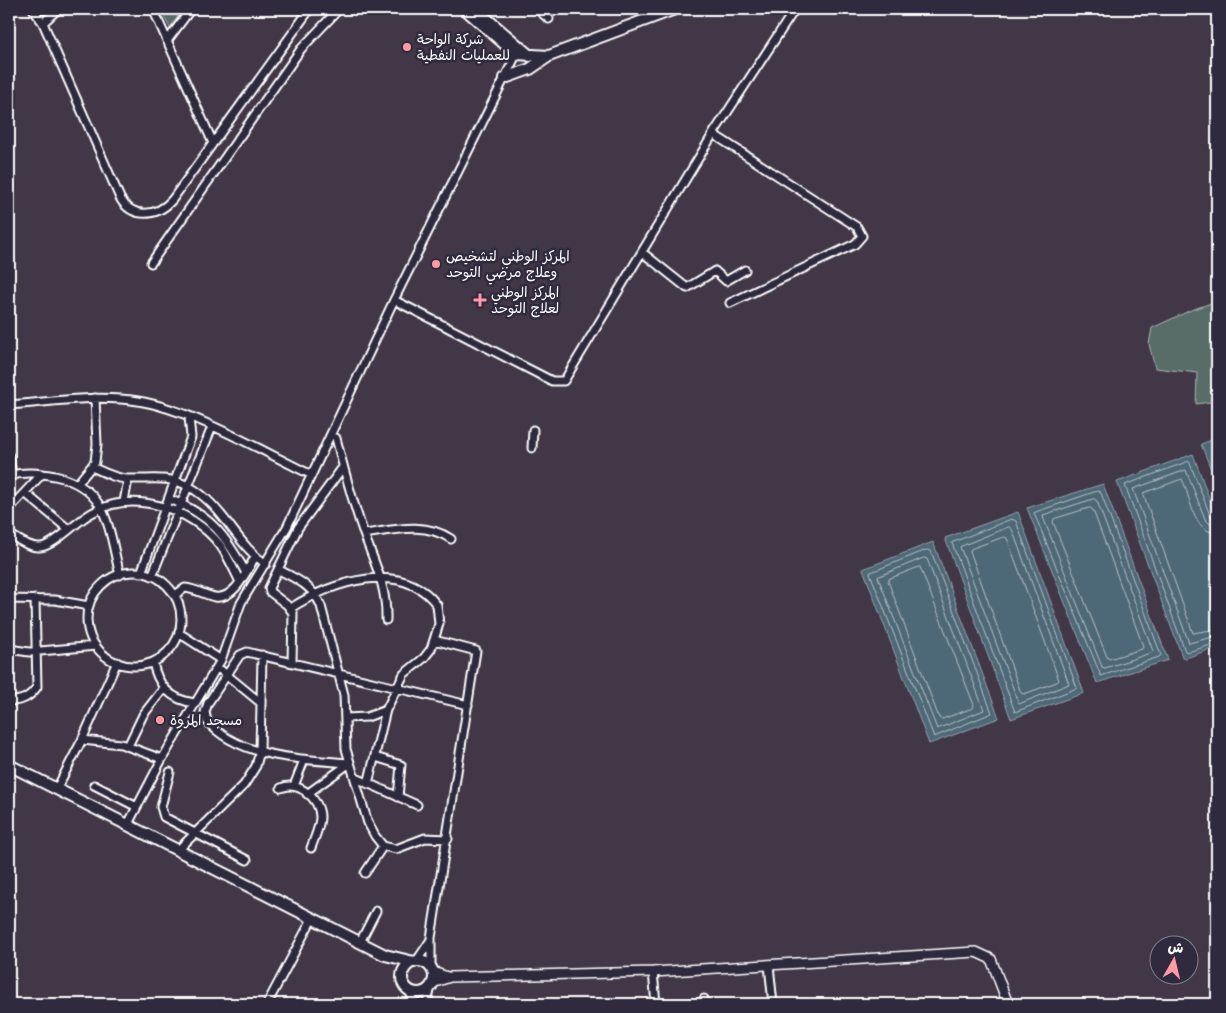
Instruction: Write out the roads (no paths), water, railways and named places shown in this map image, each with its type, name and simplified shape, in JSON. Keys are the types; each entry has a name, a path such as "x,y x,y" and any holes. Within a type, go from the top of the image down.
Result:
{"main road":[{"path":"465,9 518,51 530,56 549,56"},
{"path":"475,9 518,51"},
{"path":"505,78 530,69 549,56 675,9"},
{"path":"9,765 385,955 424,963 432,970 432,985 420,993 405,985 396,967 385,955"},
{"path":"405,985 404,969 415,962"}],"street":[{"path":"32,9 43,23 120,198 130,209 147,214 158,212 168,205 310,9"},
{"path":"43,23 58,9"},
{"path":"153,9 213,143"},
{"path":"167,41 191,9"},
{"path":"151,263 301,49 339,9"},
{"path":"537,9 549,19"},
{"path":"394,300 552,381 560,382 567,379 713,134 795,9"},
{"path":"127,826 162,760 219,664 242,603 287,527 310,474 394,300 518,51"},
{"path":"713,134 857,227 862,236 855,244 730,303"},
{"path":"643,253 687,288 715,271 724,281 745,270"},
{"path":"9,405 95,398 139,401 189,417 310,474"},
{"path":"78,484 92,468 97,444 95,398"},
{"path":"141,573 191,437 189,417"},
{"path":"152,576 212,427"},
{"path":"532,448 533,430"},
{"path":"336,438 364,534 382,578 386,599 386,620"},
{"path":"9,456 10,475 42,474 78,484 88,490 102,508 120,575"},
{"path":"292,662 294,618 290,608 269,590 298,528 343,467"},
{"path":"92,468 128,480 154,477 188,486 216,508 255,557 266,564"},
{"path":"9,509 42,474"},
{"path":"124,502 128,480"},
{"path":"24,493 68,529"},
{"path":"169,499 182,504 213,525 231,546 246,573"},
{"path":"9,534 33,547 40,548 102,508 124,502 144,502 178,513 203,528 224,551 240,582"},
{"path":"364,534 419,528 433,529 451,539"},
{"path":"224,551 231,546"},
{"path":"174,595 187,588 222,597 231,592 240,582 255,557"},
{"path":"279,570 302,582 315,593 321,606 339,674 346,718 345,740 368,823 383,846 396,849 425,838 448,839"},
{"path":"141,573 152,576 165,584 174,595 180,610 179,633 169,650 153,662 135,666 117,662 96,646 88,627 89,606 104,583 120,575 141,573"},
{"path":"290,608 315,593 348,584 382,578 405,581 420,587 431,596 437,605 439,614 434,640 428,654 408,670 396,688 386,710 368,784"},
{"path":"9,599 35,599 89,606"},
{"path":"9,701 24,700 32,695 37,687 35,599"},
{"path":"179,633 219,664 227,675 261,703"},
{"path":"434,640 476,650 432,938 432,970 450,977"},
{"path":"9,649 37,652 96,646"},
{"path":"350,763 304,760 260,751 228,739 208,721 206,707 243,653 292,662 468,706"},
{"path":"177,851 251,776 260,751 262,655"},
{"path":"56,790 82,740 117,662"},
{"path":"153,662 156,676 164,688 178,699 195,703"},
{"path":"128,746 143,715 164,688"},
{"path":"346,718 367,717 386,710"},
{"path":"82,740 128,746 162,760"},
{"path":"375,757 401,765 398,797"},
{"path":"294,786 304,760"},
{"path":"308,794 350,763"},
{"path":"170,772 161,807 162,814 167,819 247,860"},
{"path":"356,778 417,804"},
{"path":"94,785 137,807"},
{"path":"281,788 294,786 301,788 318,808 320,815 311,848"},
{"path":"365,873 383,846"},
{"path":"360,942 376,911"},
{"path":"267,1004 312,919"},
{"path":"415,962 432,938"},
{"path":"427,1004 432,985 450,977 653,972 976,952 991,959 1008,1004"},
{"path":"769,965 773,1004"},
{"path":"653,972 656,1004"},
{"path":"405,985 416,1004"}],"water":[{"path":"1217,438 1217,485 1201,444"},
{"path":"1193,454 1217,520 1217,647 1183,659 1117,482"},
{"path":"1103,484 1168,660 1097,683 1027,508"},
{"path":"1018,512 1084,693 1011,719 945,538"},
{"path":"933,542 999,718 929,744 863,569"}],"place":[{"name":"شركة الواحة للعمليات النفطية","path":"407,47"},
{"name":"المركز الوطني لتشخيص وعلاج مرضي التوحد","path":"436,264"},
{"name":"المركز الوطني لعلاج التوحد","path":"480,300"},
{"name":"مسجد المروة","path":"160,720"}]}
